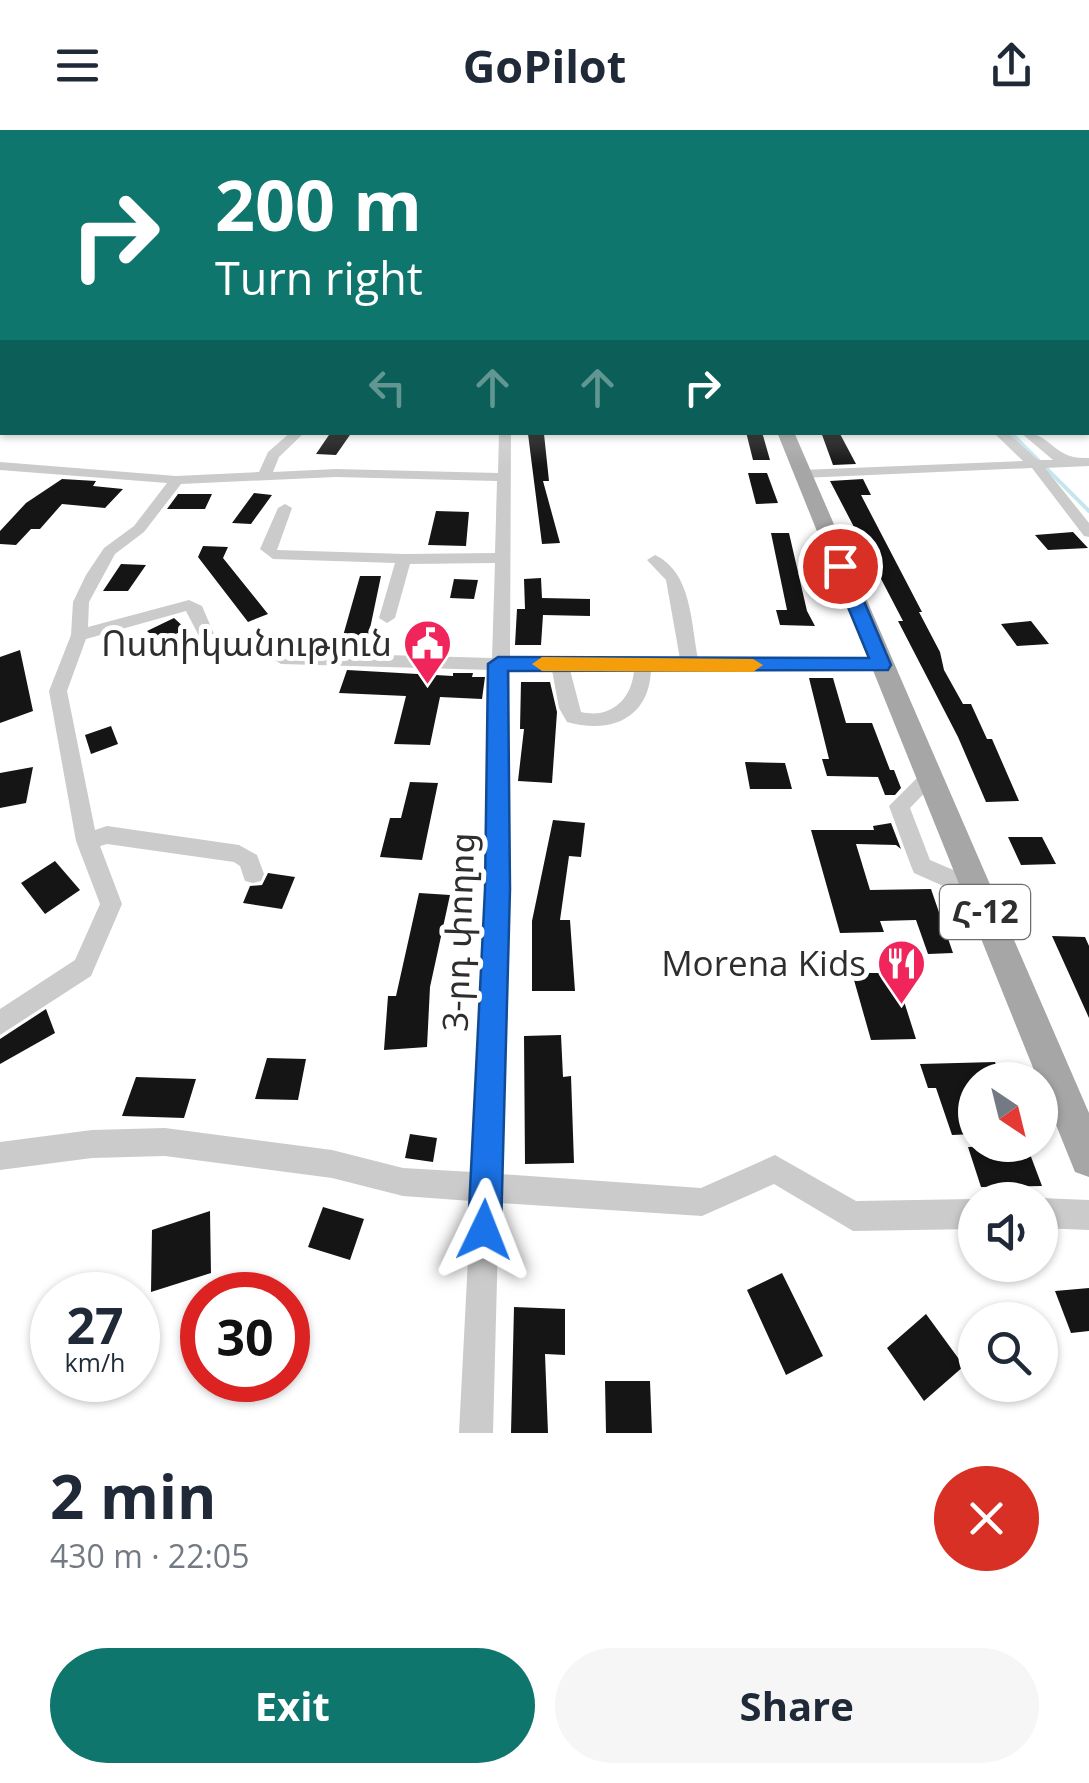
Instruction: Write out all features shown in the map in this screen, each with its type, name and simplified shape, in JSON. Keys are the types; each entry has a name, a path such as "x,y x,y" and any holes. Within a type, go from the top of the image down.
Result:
{"main road":[{"name":"Հ-12","path":"785,435 1089,1158"}],"street":[{"path":"264,474 273,455 296,435"},
{"name":"3-րդ փողոց","path":"476,1433 497,889 505,435"},
{"path":"1004,435 1042,465 1089,533"},
{"path":"1030,435 1066,463"},
{"path":"802,474 1089,462"},
{"path":"0,466 176,480 264,474 502,477"},
{"path":"0,1023 84,968 111,904 87,841 58,691 79,636 82,602 101,563 109,551 139,529 176,480"},
{"path":"285,508 268,549 273,554 503,558"},
{"path":"387,618 404,559"},
{"path":"655,560 674,578 690,665"},
{"path":"79,636 189,605 196,610 206,634"},
{"path":"282,658 498,664 881,665"},
{"path":"560,664 568,708 574,717 598,722 625,713 638,695 643,665"},
{"path":"87,841 107,835 239,854 249,861 253,874"},
{"path":"0,1156 92,1144 166,1142 332,1164 403,1182 702,1202 775,1169 853,1216 958,1214"},
{"path":"1058,1214 1089,1215"}],"building":[{"path":"329,435 350,435 336,455 316,454"},
{"path":"528,435 544,435 549,481 543,481 560,543 542,544"},
{"path":"747,435 763,435 770,460 753,460"},
{"path":"822,435 841,435 856,464 833,465"},
{"path":"748,473 767,473 778,503 756,504"},
{"path":"62,479 96,481 93,486 123,489 105,508 62,504 40,529 31,529 16,545 0,544 0,531 26,503"},
{"path":"863,479 871,495 861,495 922,612 944,670 963,704 971,704 987,739 992,739 1019,801 986,802 958,737 898,621 903,621 830,481"},
{"path":"254,493 272,495 251,524 232,523"},
{"path":"178,494 212,494 205,509 167,509"},
{"path":"436,511 469,512 466,546 428,545"},
{"path":"1073,532 1088,548 1048,550 1035,535"},
{"path":"771,533 789,533 807,611 815,626 780,625 776,610 787,610"},
{"path":"203,546 228,547 223,558 268,614 248,622 198,557"},
{"path":"121,564 146,565 128,591 103,591"},
{"path":"360,576 381,576 367,643 389,643 387,651 339,650"},
{"path":"541,578 542,598 590,599 590,616 543,615 541,645 515,645 517,609 525,609 524,579"},
{"path":"454,579 478,580 474,599 450,598"},
{"path":"174,618 186,629 159,642 147,631"},
{"path":"1031,621 1049,644 1017,646 1001,624"},
{"path":"20,650 33,711 0,723 0,657"},
{"path":"347,670 453,676 473,673 472,677 485,677 482,699 440,697 430,745 394,744 406,696 339,693"},
{"path":"809,678 833,678 846,723 872,723 901,788 895,795 885,795 878,777 827,776 822,759 829,759"},
{"path":"521,682 550,682 557,712 552,783 518,781 524,729 520,729"},
{"path":"111,726 118,744 91,754 85,735"},
{"path":"745,762 785,763 792,789 750,789"},
{"path":"33,767 26,803 0,808 0,773"},
{"path":"410,782 438,783 422,860 380,857 390,818 401,818"},
{"path":"553,820 585,823 581,857 569,856 560,920 570,920 575,991 532,991 532,921"},
{"path":"891,823 901,849 896,845 856,844 870,890 931,889 953,953 928,954 916,920 880,921 884,932 840,933 811,830 874,830 873,826"},
{"path":"1008,837 1042,837 1056,864 1021,865"},
{"path":"55,861 80,890 45,914 21,883"},
{"path":"268,873 295,877 282,909 243,903 250,886 262,885"},
{"path":"419,893 450,895 430,987 427,1047 384,1050 388,996 396,996"},
{"path":"1052,936 1085,937 1089,946 1089,1018"},
{"path":"852,973 895,973 916,1039 871,1040"},
{"path":"46,1009 55,1033 0,1064 0,1039"},
{"path":"561,1035 563,1077 571,1076 574,1163 525,1164 524,1036"},
{"path":"267,1058 306,1059 298,1100 255,1099"},
{"path":"958,1063 958,1135 952,1135 936,1088 928,1088 920,1064"},
{"path":"136,1077 196,1079 184,1118 122,1116"},
{"path":"410,1134 437,1138 433,1162 405,1158"},
{"path":"973,1162 1033,1162 1040,1182 979,1182"},
{"path":"323,1207 364,1219 350,1260 308,1247"},
{"path":"210,1211 211,1272 180,1272 180,1283 160,1289 160,1272 151,1272 152,1230"},
{"path":"782,1273 823,1356 786,1375 747,1290"},
{"path":"1089,1288 1089,1331 1071,1333 1055,1291"},
{"path":"514,1307 565,1309 565,1355 545,1354 548,1433 511,1433"},
{"path":"926,1314 958,1358 958,1371 924,1401 887,1348"},
{"path":"605,1381 650,1381 652,1433 606,1433"}],"waterway":[{"path":"1013,435 1089,511"}],"slow traffic":[{"path":"542,664 753,665"}],"place":[{"name":"Ոստիկանություն","path":"427,686"},
{"name":"Morena Kids","path":"901,1006"}],"route":[{"path":"484,1230 497,889 498,664 881,665 840,566"}]}
